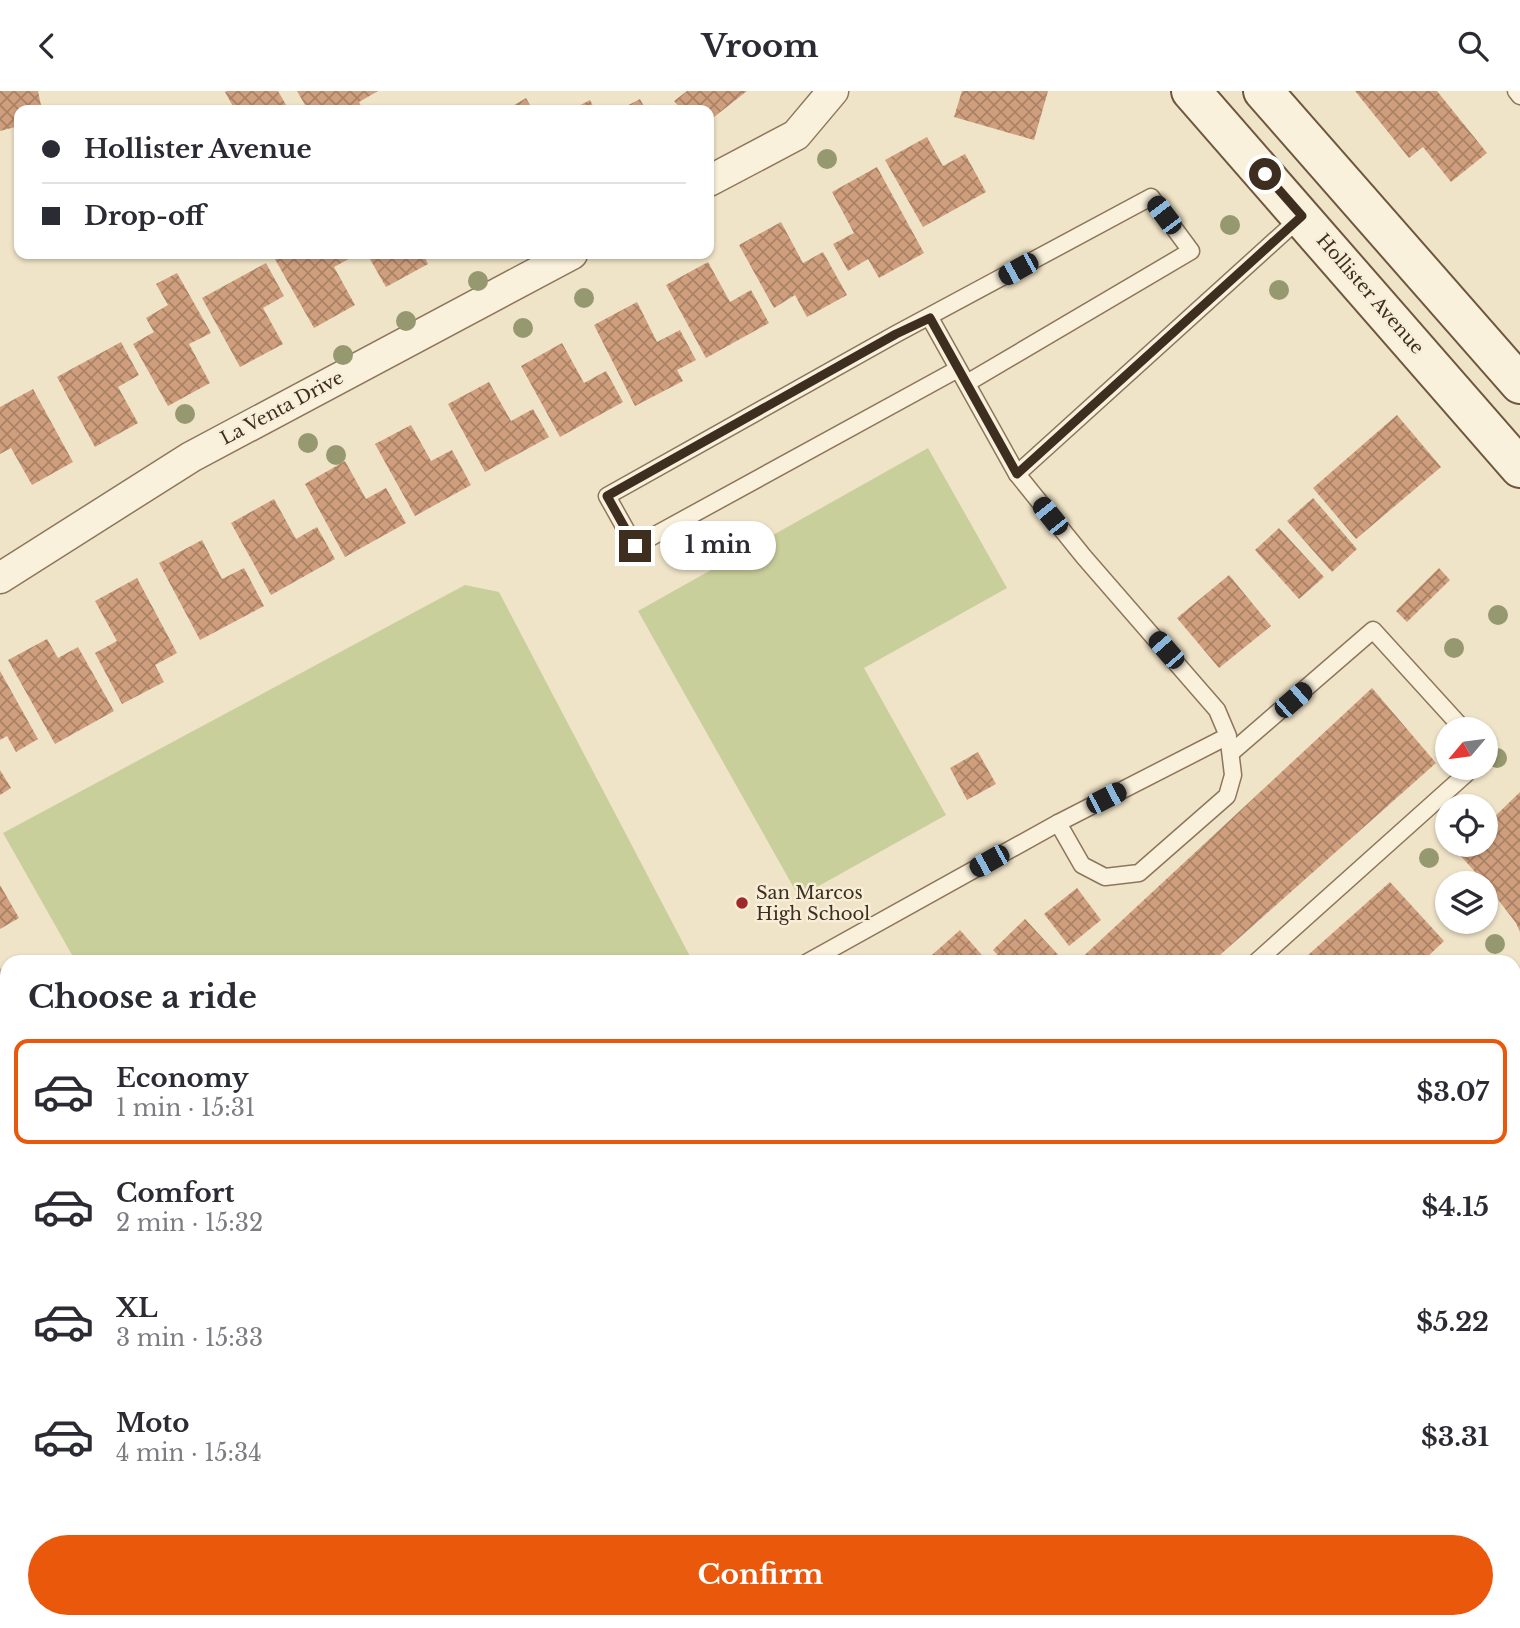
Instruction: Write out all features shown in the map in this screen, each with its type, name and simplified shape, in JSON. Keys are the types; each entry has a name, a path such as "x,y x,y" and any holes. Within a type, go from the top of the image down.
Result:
{"main road":[{"name":"Hollister Avenue","path":"1191,91 1520,468"},
{"path":"1262,91 1520,384"}],"street":[{"path":"714,178 796,135 833,91"},
{"name":"La Venta Drive","path":"0,578 191,457 563,259"}],"lane":[{"path":"1516,91 1520,96"},
{"path":"1151,197 1191,251 962,376 635,546 607,496 896,334 1151,197"},
{"path":"1017,474 1302,216"},
{"path":"930,318 1017,474 1084,558 1217,710 1228,736 1233,775 1227,796 1139,873 1105,877 1082,865 1058,823"},
{"path":"1232,752 1373,630 1452,717"},
{"path":"838,955 1058,823 1228,736"},
{"path":"1264,955 1458,781"}],"green space":[{"path":"928,448 1007,588 864,668 946,815 799,897 638,611"},
{"path":"465,585 499,592 689,955 72,955 3,833"}],"building":[{"path":"0,91 38,91 41,105 14,105 14,127 0,131"},
{"path":"278,91 286,105 232,105 225,92"},
{"path":"297,91 378,91 359,102 360,105 305,105"},
{"path":"687,91 747,91 714,117 714,105 678,105 674,101"},
{"path":"962,91 1048,91 1034,140 954,117"},
{"path":"1355,91 1437,91 1487,153 1451,182 1423,147 1409,158"},
{"path":"526,98 530,105 514,105"},
{"path":"640,99 643,105 629,105"},
{"path":"927,137 943,166 965,154 986,192 923,227 885,160"},
{"path":"877,167 924,253 879,278 868,259 848,271 833,244 854,233 832,192"},
{"path":"781,222 803,263 823,252 847,295 807,317 795,295 774,308 739,245"},
{"path":"275,259 349,259 334,267 355,305 314,328"},
{"path":"370,259 426,259 428,264 386,287"},
{"path":"708,262 730,302 751,290 769,323 706,358 666,285"},
{"path":"266,263 284,296 263,308 283,344 240,367 202,298"},
{"path":"177,273 211,333 189,344 210,383 168,406 133,344 154,332 146,318 168,305 156,284"},
{"path":"637,302 657,342 680,330 696,360 677,370 683,381 635,406 594,325"},
{"path":"121,342 139,375 118,387 138,423 95,447 57,377"},
{"path":"562,343 584,383 606,371 623,402 560,437 521,366"},
{"path":"489,382 511,421 533,409 549,437 485,472 448,404"},
{"path":"33,389 73,462 32,485 11,448 0,454 0,407"},
{"path":"1397,415 1441,467 1356,539 1313,488"},
{"path":"411,425 431,461 452,450 471,485 415,516 375,444"},
{"path":"345,461 366,499 386,488 406,523 345,557 305,484"},
{"path":"1313,498 1357,549 1332,572 1287,521"},
{"path":"274,499 296,539 317,527 335,559 271,595 231,523"},
{"path":"1279,528 1324,577 1299,599 1255,550"},
{"path":"202,540 222,579 244,568 264,606 200,640 159,563"},
{"path":"1439,568 1450,580 1407,622 1396,611"},
{"path":"1229,575 1271,626 1219,668 1177,618"},
{"path":"137,578 177,653 155,665 164,682 122,704 95,653 117,641 95,601"},
{"path":"47,639 58,658 78,647 114,711 55,744 8,660"},
{"path":"0,671 38,739 16,752 7,736 0,740"},
{"path":"1372,688 1435,764 1220,955 1085,955"},
{"path":"978,752 996,784 967,800 950,768"},
{"path":"0,770 11,788 0,795"},
{"path":"1520,792 1520,932 1498,900 1498,871 1474,871 1462,857 1498,857 1498,813"},
{"path":"1390,882 1444,941 1429,955 1308,955"},
{"path":"0,885 19,918 0,929"},
{"path":"1077,888 1101,920 1069,946 1044,914"},
{"path":"1025,919 1058,955 998,955 993,950"},
{"path":"960,930 982,955 932,955"}],"place":[{"name":"San Marcos High School","path":"742,903"}],"route":[{"path":"635,546 607,496 896,334 930,318 1017,474 1302,216 1265,174"}]}
